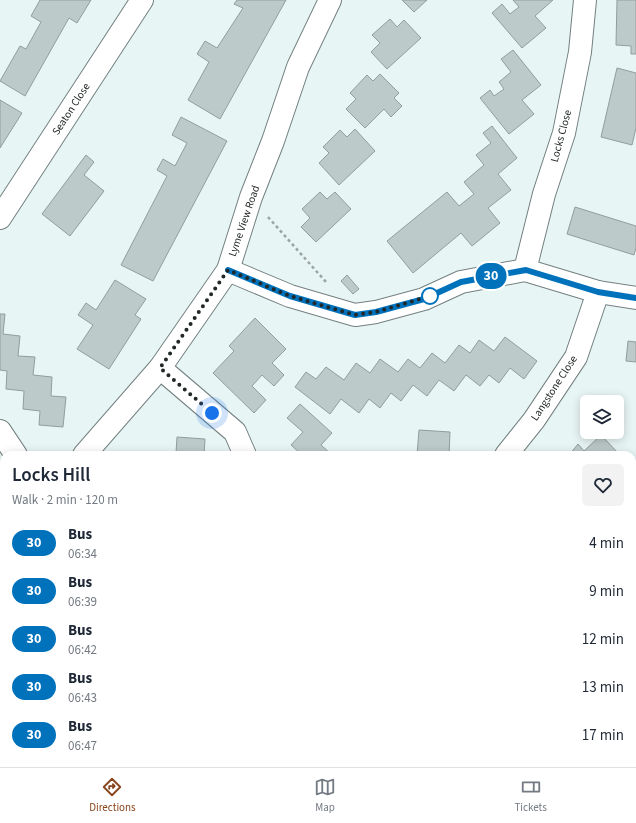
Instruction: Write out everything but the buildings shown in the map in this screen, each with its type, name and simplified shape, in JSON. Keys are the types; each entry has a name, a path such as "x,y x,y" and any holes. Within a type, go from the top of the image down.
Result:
{"street":[{"name":"Seaton Close","path":"0,218 142,0"},
{"name":"Lyme View Road","path":"87,451 160,368 228,270 251,197 273,140 298,67 330,0"},
{"name":"Locks Close","path":"526,270 544,194 564,133 580,52 585,0"},
{"path":"228,270 290,296 355,315 376,312 424,299 461,282 526,270 598,292 636,298"},
{"name":"Langstone Close","path":"509,451 534,420 576,358 598,292"},
{"path":"160,368 235,432 243,451"},
{"path":"0,431 13,451"}],"path":[{"path":"251,197 329,285"}],"bus line":[{"name":"30","path":"228,270 290,296 355,315 376,312 424,299 461,282 526,270 598,292 636,298"}],"route":[{"path":"212,413 160,368 228,270 290,296 355,315 376,312 430,296"}]}
